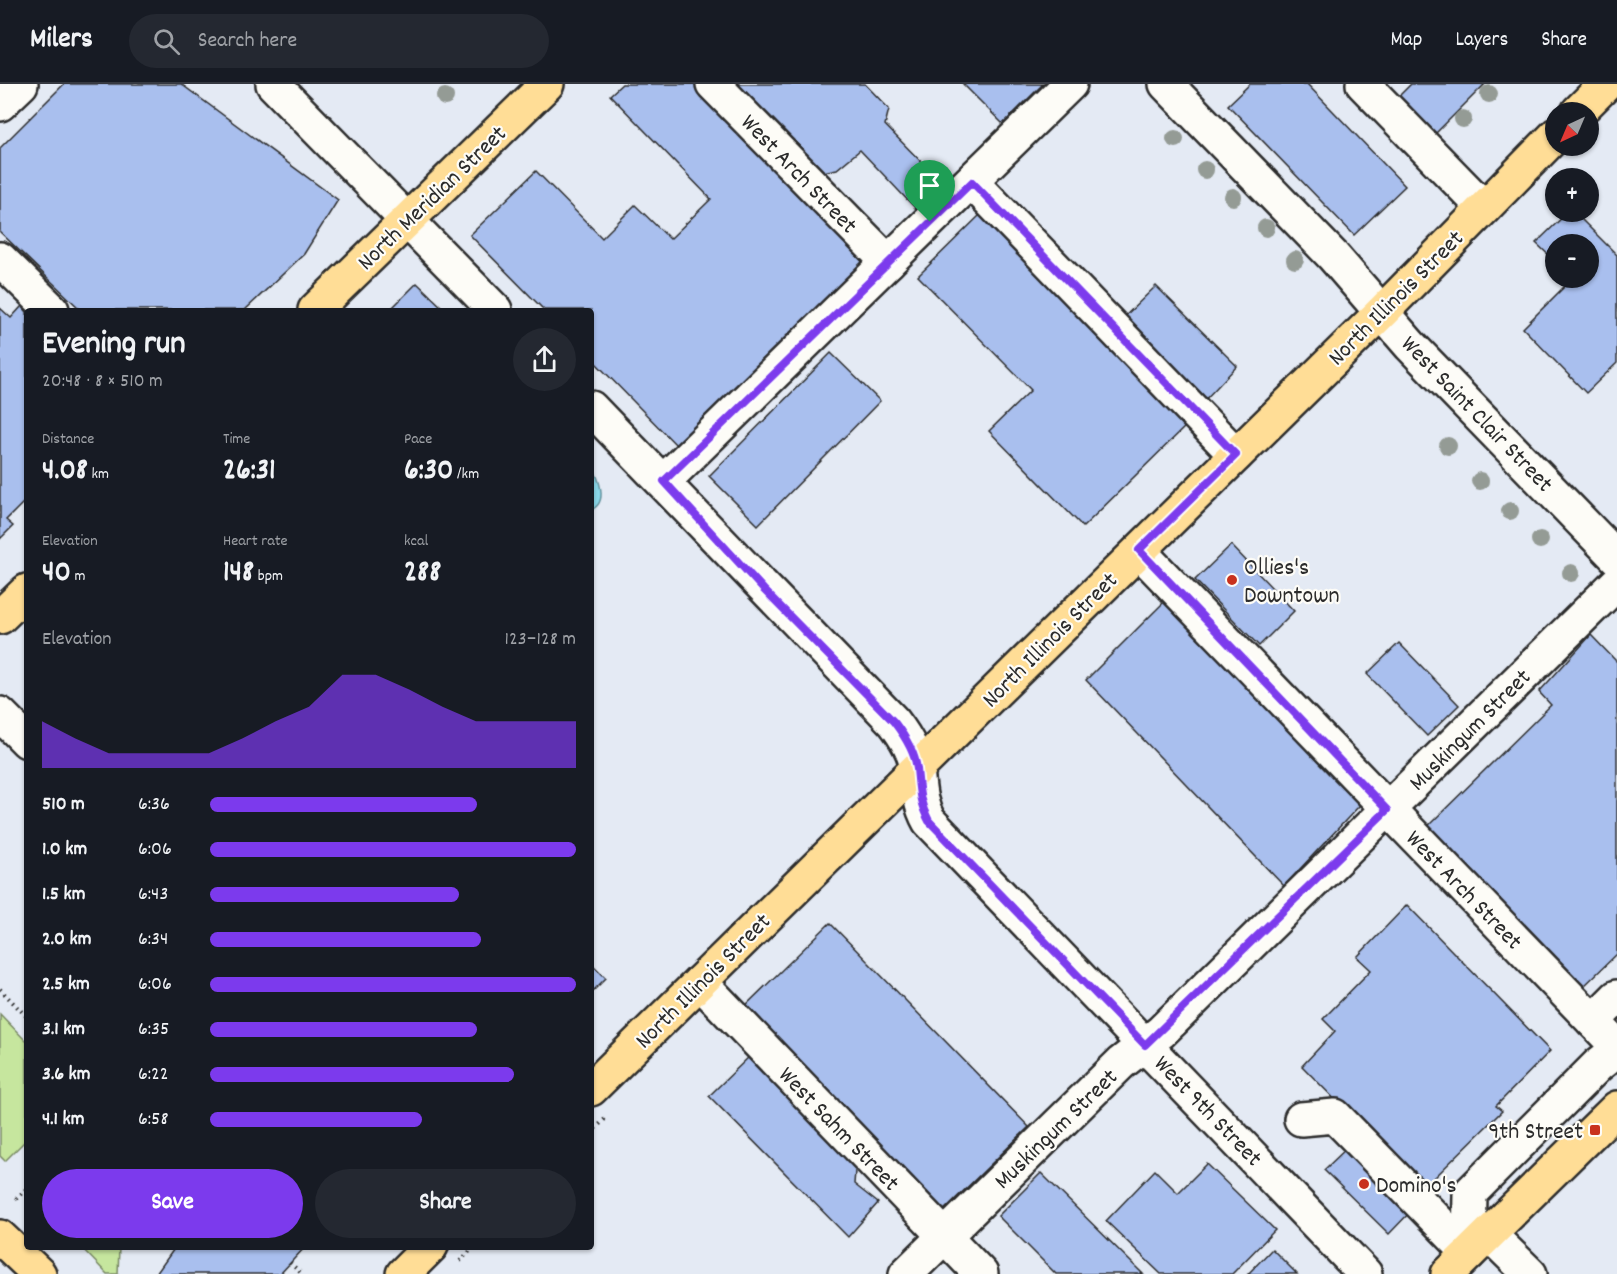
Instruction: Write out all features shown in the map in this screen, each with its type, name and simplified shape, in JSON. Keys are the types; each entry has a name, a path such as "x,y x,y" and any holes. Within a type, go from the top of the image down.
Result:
{"main road":[{"name":"North Meridian Street","path":"317,308 547,84"},
{"path":"1588,102 1606,84"},
{"name":"North Illinois Street","path":"594,1086 1383,311 1545,146"},
{"path":"0,617 24,594"},
{"path":"1469,1254 1617,1108"},
{"path":"0,1237 39,1274"},
{"path":"403,1274 427,1250"}],"street":[{"path":"0,104 21,84"},
{"path":"273,84 493,308"},
{"name":"West Arch Street","path":"713,84 888,262"},
{"path":"664,481 1070,84"},
{"name":"West Saint Clair Street","path":"1166,84 1383,311 1410,345 1617,558"},
{"path":"1380,90 1484,208"},
{"path":"972,182 1236,455"},
{"path":"0,259 50,308"},
{"name":"West 9th Street","path":"594,411 664,481 764,590 894,722 909,746 917,769 916,783 922,807 929,821 1365,1274"},
{"name":"West Arch Street","path":"1139,550 1617,1048"},
{"name":"Muskingum Street","path":"906,1274 1121,1063 1145,1045 1387,810 1611,601"},
{"path":"0,714 24,738"},
{"name":"West Sahm Street","path":"700,982 981,1274"},
{"path":"1593,1021 1617,997"},
{"path":"1469,1254 1470,1193 1617,1048"},
{"path":"1301,1119 1335,1116 1469,1254 1530,1274"}],"path":[{"path":"0,989 24,1014"},
{"path":"16,1199 24,1191"},
{"path":"290,1263 302,1274"}],"green space":[{"path":"0,1014 24,1039 24,1142 5,1161 0,1156"},
{"path":"84,1250 119,1250 118,1274 107,1274"}],"water":[{"path":"594,470 601,489 600,501 594,508"}],"building":[{"path":"64,84 181,84 338,200 304,254 247,308 79,308 0,232 0,148"},
{"path":"622,84 701,84 871,257 678,447 594,361 594,308 542,308 470,235 536,171 602,238 635,205 670,239 711,199 610,95"},
{"path":"733,84 865,84 889,109 885,125 942,183 916,209 860,150 837,169 818,173"},
{"path":"963,84 1043,84 1003,124"},
{"path":"1250,84 1307,84 1405,186 1354,235 1228,105"},
{"path":"1411,84 1485,84 1428,141 1391,104"},
{"path":"982,213 1188,424 1083,527 989,431 1031,390 918,276"},
{"path":"1558,222 1584,222 1596,234 1545,234"},
{"path":"1545,234 1545,252 1536,243"},
{"path":"1599,237 1617,255 1617,363 1586,393 1523,328 1563,288 1599,288"},
{"path":"417,283 443,308 392,308"},
{"path":"1156,286 1237,366 1201,404 1119,322"},
{"path":"22,306 24,308 24,502 6,520 13,526 0,539 0,308 11,318"},
{"path":"831,353 880,401 758,525 709,476"},
{"path":"1231,545 1294,611 1259,646 1195,580"},
{"path":"1164,602 1360,805 1284,886 1086,680"},
{"path":"1591,635 1617,662 1617,954 1582,988 1428,826 1551,705 1539,692"},
{"path":"1399,643 1459,705 1427,736 1367,674"},
{"path":"1407,905 1550,1051 1496,1106 1502,1111 1423,1189 1302,1066 1335,1031 1323,1019 1371,970 1357,957"},
{"path":"830,923 1029,1127 942,1212 743,1008"},
{"path":"594,966 606,978 594,990"},
{"path":"753,1053 856,1158 854,1184 878,1203 848,1237 709,1096"},
{"path":"1350,1145 1414,1208 1389,1234 1324,1170"},
{"path":"1207,1164 1275,1230 1232,1274 1161,1274 1106,1221 1155,1170 1178,1193"},
{"path":"1041,1173 1143,1274 1056,1274 998,1216"},
{"path":"1272,1249 1297,1274 1248,1274"},
{"path":"173,1250 302,1250 280,1274 156,1274"}],"place":[{"name":"Ollies's Downtown","path":"1232,580"},
{"name":"9th Street","path":"1595,1130"},
{"name":"Domino's","path":"1364,1184"}],"route":[{"path":"972,182 1236,455 1139,550 1387,810 1161,1032 1145,1045 929,821 922,807 916,783 917,769 909,746 894,722 764,590 664,481 930,222 972,182"}]}
